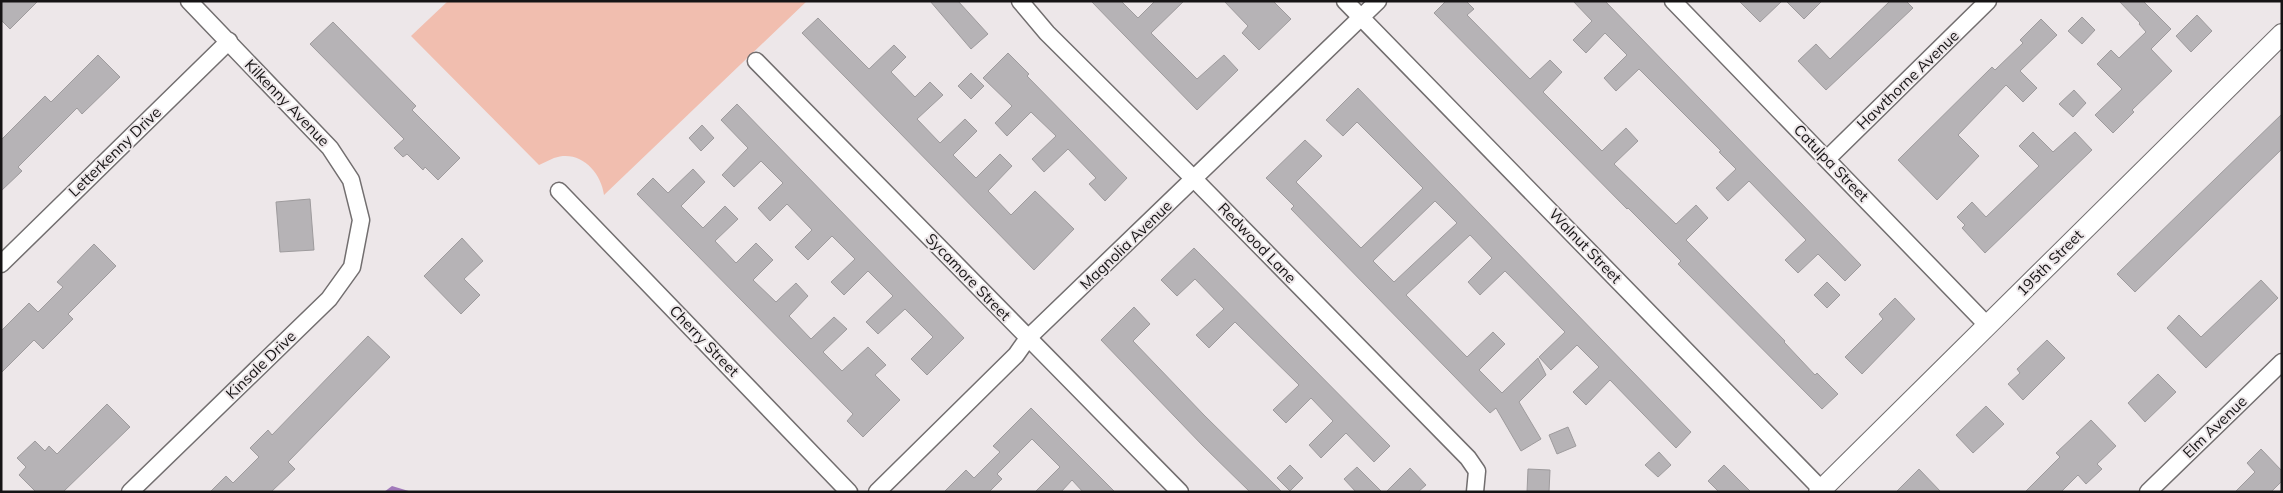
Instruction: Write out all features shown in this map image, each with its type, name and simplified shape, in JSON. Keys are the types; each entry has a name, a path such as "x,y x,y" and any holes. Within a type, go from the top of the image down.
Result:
{"street":[{"name":"Kilkenny Avenue","path":"190,1 330,148 351,180 361,220"},
{"name":"Redwood Lane","path":"1020,1 1047,33 1194,179 1468,458 1477,472 1475,492"},
{"name":"Walnut Street","path":"1345,1 1822,491"},
{"name":"Magnolia Avenue","path":"878,492 1016,355 1028,338 1378,1"},
{"name":"Catulpa Street","path":"1673,1 1987,325"},
{"name":"Hawthorne Avenue","path":"1827,159 1988,1"},
{"name":"195th Street","path":"1822,491 2282,34"},
{"name":"Letterkenny Drive","path":"1,264 229,41"},
{"name":"Sycamore Street","path":"756,61 1180,492"},
{"name":"Cherry Street","path":"559,191 849,492"},
{"name":"Kinsale Drive","path":"130,492 329,299 352,267 361,220"},
{"name":"Elm Avenue","path":"2148,492 2282,362"}],"shaded area":[{"path":"448,1 807,1 604,195 602,186 593,170 580,159 563,156 539,165 411,36"},
{"path":"392,486 412,492 384,492"}],"building":[{"path":"1,1 38,1 10,29 1,20"},
{"path":"930,1 958,1 988,34 971,49"},
{"path":"1091,1 1121,1 1138,18 1155,1 1184,1 1151,33 1197,79 1224,55 1238,70 1197,110"},
{"path":"1224,1 1273,1 1291,19 1259,50 1242,33 1248,26"},
{"path":"1446,1 1466,1 1474,9 1467,15 1530,79 1550,60 1562,72 1543,92 1602,151 1626,128 1638,141 1614,164 1676,224 1696,205 1708,218 1686,240 1785,341 1815,375 1817,373 1838,394 1822,409 1678,264 1681,261 1627,209 1434,13"},
{"path":"1573,1 1605,1 1861,265 1845,281 1818,254 1798,273 1785,260 1806,240 1749,181 1728,201 1716,188 1736,169 1719,152 1721,151 1639,69 1616,91 1604,78 1627,55 1605,33 1586,53 1573,40 1592,21"},
{"path":"1739,1 1782,1 1760,22"},
{"path":"1786,1 1822,1 1804,19"},
{"path":"1890,1 1906,1 1913,8 1826,90 1798,61 1816,44 1830,59"},
{"path":"2119,1 2143,1 2171,29 2151,49 2172,71 2132,110 2134,112 2113,133 2095,115 2122,89 2097,64 2111,50 2119,58 2146,32"},
{"path":"2197,15 2212,31 2191,52 2176,36"},
{"path":"2082,17 2095,30 2082,44 2068,31"},
{"path":"818,18 869,69 894,45 906,57 891,72 915,97 930,82 943,95 917,119 940,143 965,119 977,131 953,155 976,178 1000,154 1012,166 988,191 1011,215 1035,191 1074,229 1034,270 802,33"},
{"path":"2041,19 2057,35 2020,71 2037,88 2023,102 2006,85 1958,135 1979,156 1937,200 1898,160 1992,67 1995,70 2023,43 2020,40"},
{"path":"333,22 416,106 412,110 460,158 438,180 425,167 423,170 407,154 403,157 394,148 404,139 310,44"},
{"path":"1008,53 1029,74 1027,76 1127,178 1105,201 1089,184 1096,178 1068,149 1044,172 1032,159 1056,136 1031,112 1007,136 995,123 1012,106 983,78"},
{"path":"98,55 120,77 82,114 77,108 18,167 22,171 1,191 1,140 45,96 51,102"},
{"path":"971,73 984,86 971,99 958,86"},
{"path":"1358,88 1691,432 1676,448 1610,380 1586,405 1573,392 1599,367 1577,345 1551,370 1539,357 1565,332 1505,271 1480,295 1468,282 1492,258 1470,235 1406,295 1467,357 1493,332 1505,344 1479,370 1502,393 1538,358 1546,375 1519,402 1541,439 1521,451 1496,408 1490,413 1291,209 1294,206 1266,178 1305,140 1322,156 1296,182 1361,248 1423,188 1357,122 1343,136 1326,120","holes":["1435,201 1457,223 1394,282 1373,261"]},
{"path":"2074,90 2086,103 2073,117 2059,104"},
{"path":"737,104 964,338 927,375 911,359 933,337 905,309 878,334 866,322 893,296 868,271 844,295 831,282 855,259 832,236 808,260 795,247 812,230 787,204 770,221 758,208 783,183 761,161 734,187 722,175 748,148 721,120"},
{"path":"2282,114 2282,149 2135,292 2117,274"},
{"path":"702,125 714,138 701,151 689,138"},
{"path":"2033,132 2053,152 2075,132 2092,150 1985,253 1962,228 1965,225 1957,217 1972,202 1986,217 2039,166 2019,146"},
{"path":"693,169 705,182 681,206 703,228 725,206 738,219 715,241 736,263 756,243 773,260 753,280 776,302 796,283 808,296 789,316 811,339 834,317 847,329 823,352 842,371 868,347 886,365 875,375 900,400 863,437 847,421 853,414 637,194 653,178 668,193"},
{"path":"310,199 314,250 280,252 276,202"},
{"path":"462,238 483,261 464,279 480,295 461,314 424,276"},
{"path":"94,244 116,266 68,314 73,319 43,349 34,340 1,373 1,331 29,303 38,312 63,287 57,282"},
{"path":"1194,248 1390,446 1374,462 1346,433 1321,458 1309,445 1333,421 1311,398 1286,423 1273,410 1299,385 1235,322 1209,348 1196,335 1224,309 1195,279 1177,296 1161,280"},
{"path":"2261,280 2278,298 2206,368 2167,328 2179,315 2201,337"},
{"path":"1827,282 1840,295 1827,308 1814,295"},
{"path":"1895,298 1915,319 1862,374 1845,357 1883,319 1879,314"},
{"path":"1134,307 1150,324 1133,341 1282,492 1250,492 1101,340"},
{"path":"368,336 390,357 288,462 295,469 271,492 210,492 226,476 233,483 259,457 250,448 268,430 272,435"},
{"path":"2047,340 2065,358 2023,400 2008,384 2020,373 2017,369"},
{"path":"2158,374 2176,392 2145,422 2128,403"},
{"path":"107,404 130,427 63,492 36,492 19,475 26,467 17,458 35,441 45,451 49,446 57,454"},
{"path":"1986,406 2004,424 1973,453 1956,435"},
{"path":"1031,408 1115,492 1083,492 1072,480 1061,492 1035,492 1060,467 1032,439 997,474 1002,479 989,492 944,492 966,470 974,478 1000,452 993,446"},
{"path":"2091,420 2116,446 2097,464 2102,469 2086,484 2078,475 2061,492 2025,492 2060,457 2056,453"},
{"path":"1568,427 1576,446 1557,454 1549,435"},
{"path":"2261,449 2282,471 2282,481 2271,492 2235,492 2255,472 2247,463"},
{"path":"1659,452 1671,465 1658,477 1645,465"},
{"path":"1290,465 1303,478 1290,491 1277,478"},
{"path":"1724,465 1751,492 1719,492 1708,481"},
{"path":"1357,467 1382,492 1356,492 1344,479"},
{"path":"1410,468 1426,485 1418,492 1386,492"},
{"path":"1528,469 1550,470 1549,492 1527,492"},
{"path":"1919,469 1941,492 1896,492"}]}
